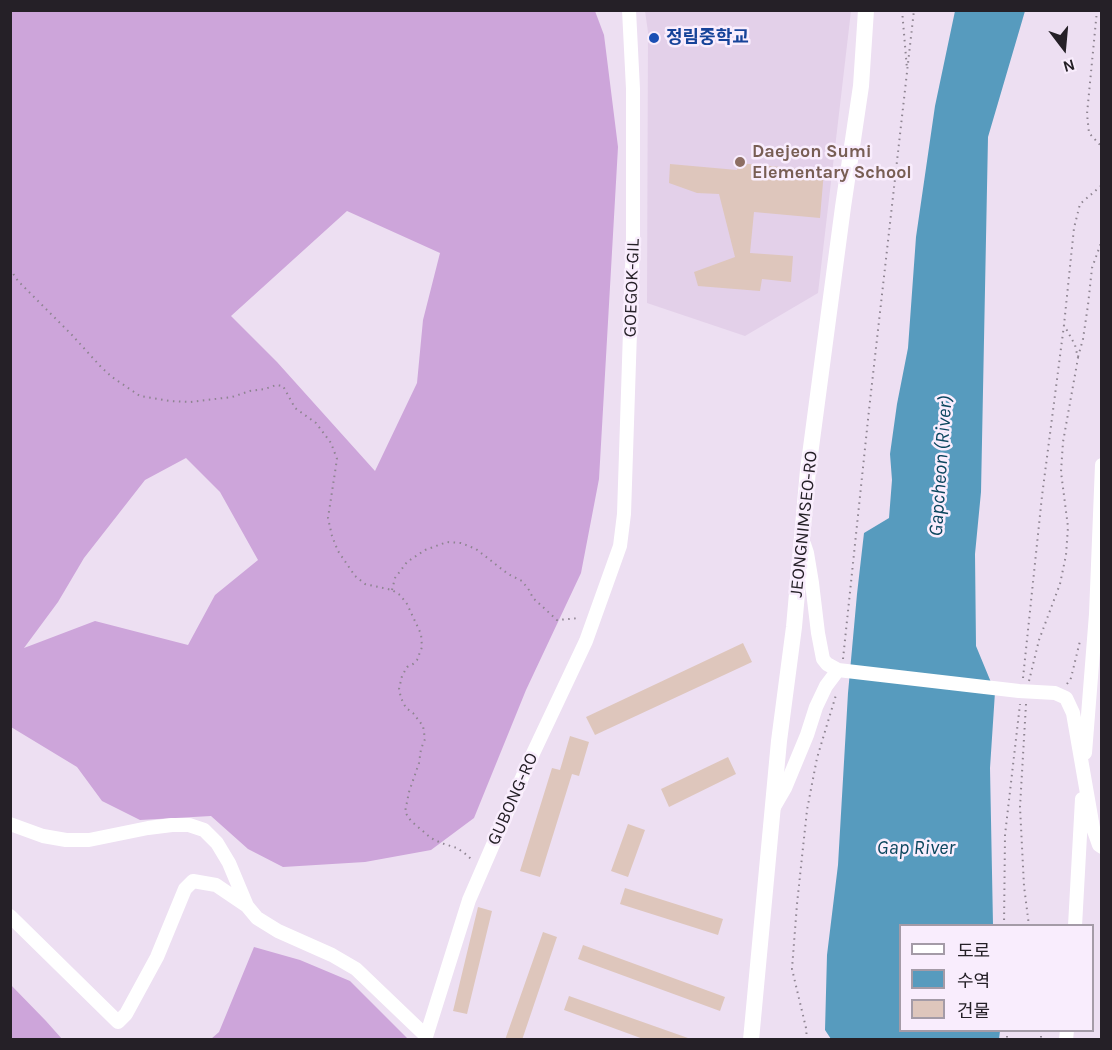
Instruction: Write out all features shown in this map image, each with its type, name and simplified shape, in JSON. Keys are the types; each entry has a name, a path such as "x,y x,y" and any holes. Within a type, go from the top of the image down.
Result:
{"main road":[{"name":"JEONGNIMSEO-RO","path":"751,1040 779,741 794,627 808,470 861,86 866,10"}],"street":[{"name":"GOEGOK-GIL","path":"614,564 620,546 624,514 633,252 633,89 629,10"},
{"path":"1075,924 1083,775 1096,614 1101,465"},
{"path":"802,540 807,553 823,659 827,664 842,670 1055,693 1066,698 1072,713 1093,828 1101,846"},
{"name":"GUBONG-RO","path":"425,1037 469,900 528,764 586,641 614,564"},
{"path":"774,807 785,788 826,686 842,670"},
{"path":"10,824 43,836 66,840 89,840 172,825 189,825 204,830 217,843 229,863 247,906"},
{"path":"10,916 118,1022 126,1014 157,957 185,889 193,881 216,885 247,906 257,918 278,931 332,955 356,969 425,1037"}],"path":[{"path":"902,10 907,75"},
{"path":"807,1040 792,969 797,904 811,789 817,758 836,698 842,670 914,10"},
{"path":"1097,10 1087,114 1089,133 1101,147"},
{"path":"1004,924 1005,835 1074,228 1080,204 1101,184"},
{"path":"1029,924 1023,877 1020,807 1023,691 1060,584 1066,555 1068,527 1061,472 1063,442 1086,316 1092,268 1101,240"},
{"path":"10,269 18,281 101,367 140,396 190,402 232,397 276,385 283,386 295,408 316,423 331,443 338,459 328,518 338,551 355,576 365,584 392,590 400,595 407,604 421,634 422,647 417,660 407,667 399,689 406,708 423,726 426,739 421,748 405,812 411,821 431,838 457,848 467,855 473,861 479,876"},
{"path":"1064,325 1075,345 1078,358"},
{"path":"392,590 395,578 407,562 425,550 447,542 461,543 476,549 508,574 522,581 533,598 557,620 595,616"},
{"path":"1055,693 1071,678 1082,635"}],"shaded area":[{"path":"10,11 595,11 604,35 618,147 599,479 581,573 526,690 474,818 431,850 365,862 283,867 248,849 211,816 140,820 102,801 77,767 11,727","holes":["347,211 440,253 423,320 417,383 375,471 277,362 231,316","186,458 220,492 258,560 215,595 188,645 95,621 24,648 58,602 84,558 145,480"]},
{"name":"Daejeon Sumi Elementary School","path":"645,11 851,11 818,293 745,336 647,303 648,32"},
{"path":"254,947 300,960 350,981 408,1039 211,1039 219,1032"},
{"path":"10,984 46,1021 62,1039 11,1039"}],"water":[{"name":"Gap River","path":"955,11 1025,11 988,137 981,492 975,554 976,646 995,692 990,768 993,924 899,924 899,1032 1000,1032 999,1039 831,1039 825,1030 827,955 838,865 848,693 857,594 864,533 889,518 892,480 890,454 908,348 916,237 935,106"}],"building":[{"path":"738,163 824,171 820,218 754,212 750,253 793,256 791,282 762,279 760,291 698,286 694,272 735,257 719,194 697,193 669,183 670,164 737,170"},
{"path":"743,643 752,662 595,735 586,717"},
{"path":"570,736 589,742 579,776 572,774 540,877 520,871 552,768 560,770"},
{"path":"728,757 736,774 669,807 661,789"},
{"path":"628,824 645,830 628,877 611,871"},
{"path":"625,888 723,919 718,935 620,904"},
{"path":"478,907 492,911 467,1014 453,1011"},
{"path":"543,932 557,937 522,1040 505,1040"},
{"path":"583,945 725,997 720,1011 578,959"},
{"path":"569,996 688,1038 687,1040 646,1040 564,1010"}],"place":[{"name":"정림중학교","path":"654,38"},
{"name":"Daejeon Sumi Elementary School","path":"740,162"}],"water label":[{"name":"Gapcheon (River)","path":"941,466"}]}
